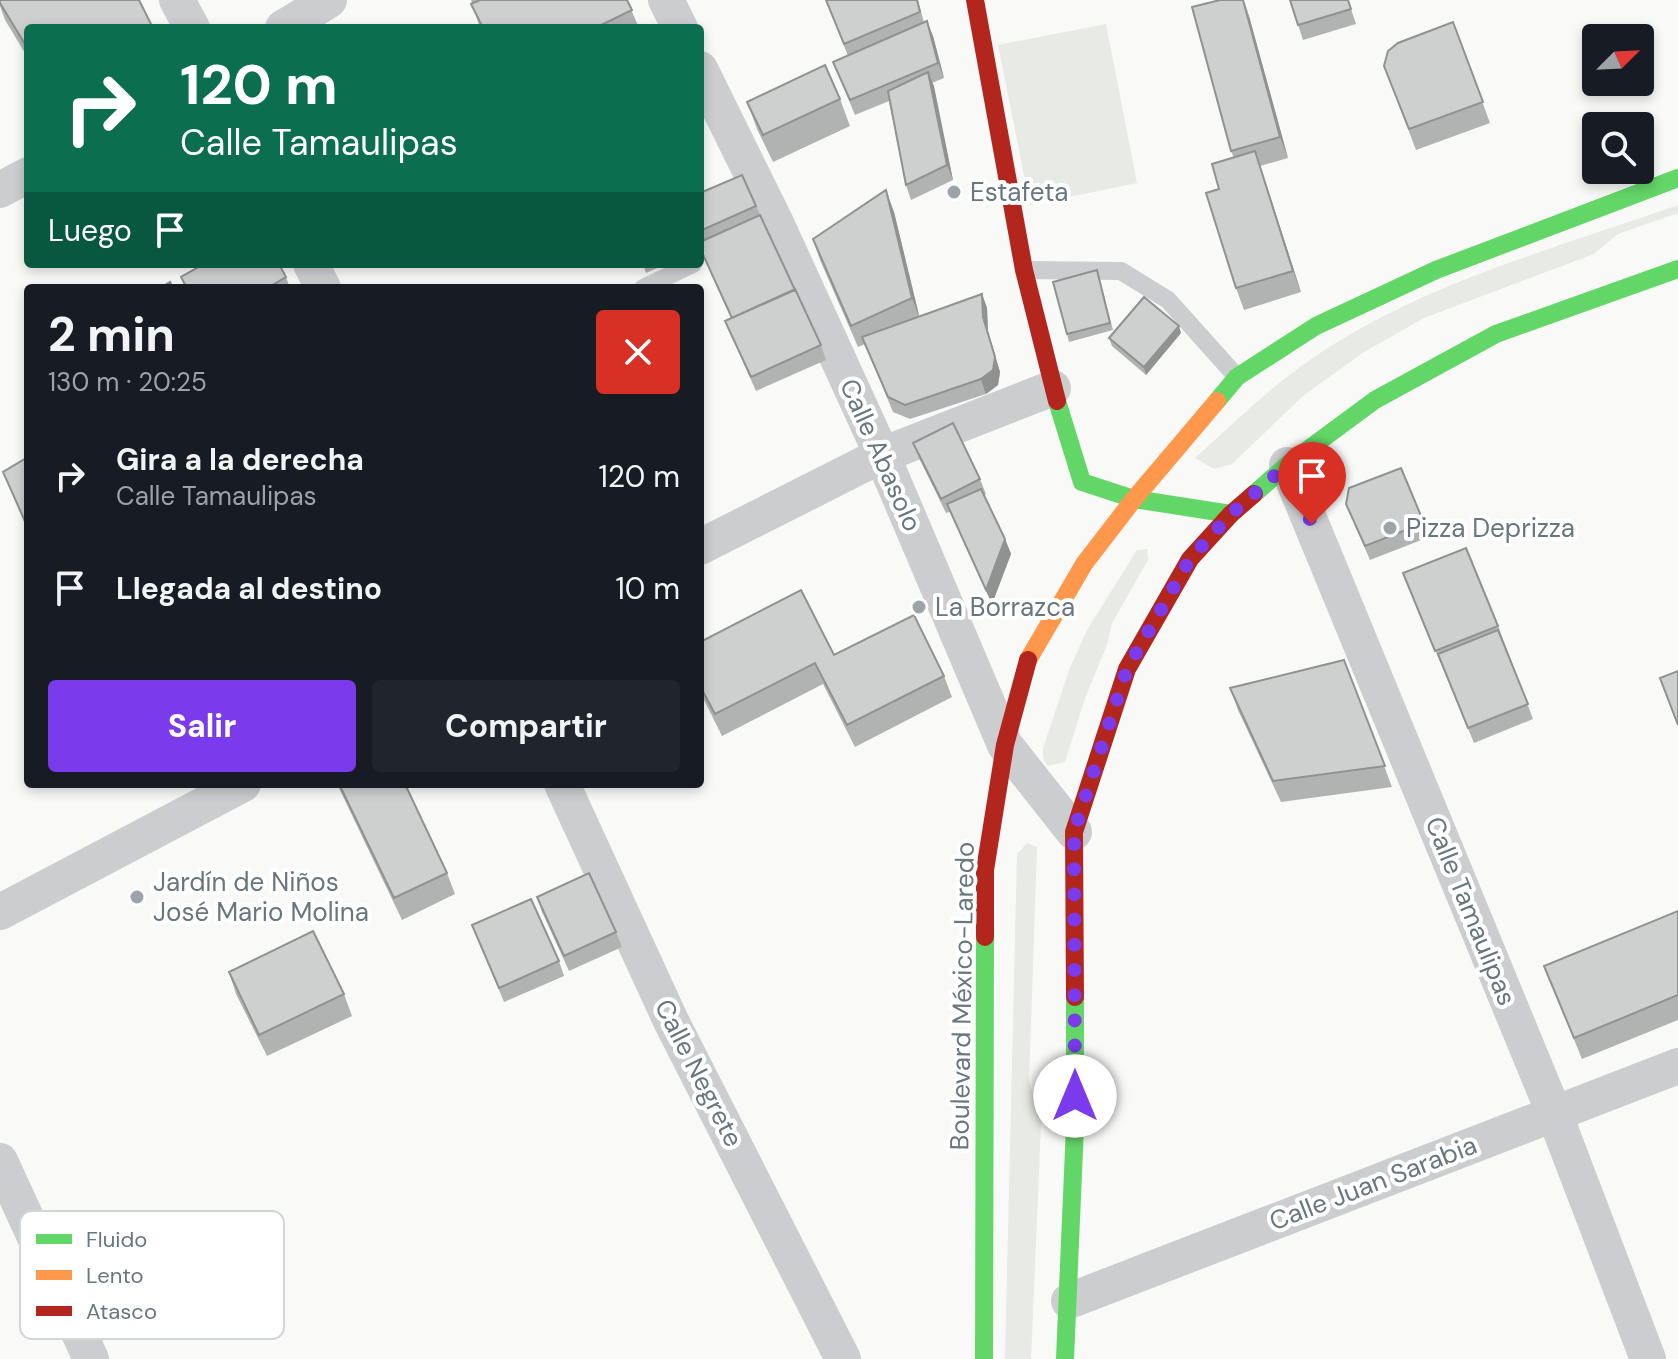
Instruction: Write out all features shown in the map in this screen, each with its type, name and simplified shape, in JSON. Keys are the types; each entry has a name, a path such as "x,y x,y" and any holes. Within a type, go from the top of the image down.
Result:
{"main road":[{"path":"975,0 1024,270 1053,388 1082,482 1134,499 1231,514"},
{"name":"Boulevard México-Laredo","path":"984,1359 985,870 1005,745 1030,653 1084,564 1134,499 1237,377 1316,326 1436,270 1678,178"},
{"path":"1065,1359 1075,1126 1074,832 1127,669 1190,559 1231,514 1287,465 1375,400 1496,334 1678,269"}],"street":[{"path":"177,0 190,24"},
{"path":"290,24 329,0"},
{"path":"666,0 678,24"},
{"name":"Calle Abasolo","path":"704,78 770,226 882,455 1005,745 1074,832"},
{"path":"0,190 24,177"},
{"path":"704,545 882,455 1053,388"},
{"name":"Calle Tamaulipas","path":"1287,465 1554,1113 1648,1359"},
{"path":"0,912 235,788"},
{"name":"Calle Negrete","path":"564,788 671,1021 843,1359"},
{"name":"Calle Juan Sarabia","path":"1069,1301 1678,1066"},
{"path":"0,1161 23,1211"},
{"path":"82,1339 91,1359"}],"lane":[{"path":"651,284 685,268"},
{"path":"1024,270 1121,271 1168,300 1237,377"}],"shaded area":[{"path":"1106,24 1137,183 1030,205 998,45"},
{"path":"1678,205 1678,213 1618,234 1594,254 1424,318 1364,352 1303,396 1232,464 1214,469 1195,458 1259,399 1300,367 1388,314 1483,272"},
{"path":"1147,549 1148,560 1112,623 1065,762 1048,766 1043,758 1043,748 1069,670 1087,630 1137,550"},
{"path":"1027,843 1037,847 1029,1080 1041,1123 1031,1359 1005,1359 1017,854"}],"building":[{"path":"0,0 139,0 151,24 24,24 24,42"},
{"path":"480,0 627,0 632,10 603,24 481,24 471,4"},
{"path":"826,0 917,0 920,12 844,44"},
{"path":"1220,0 1243,0 1280,137 1231,151 1192,7"},
{"path":"1290,0 1348,0 1351,9 1298,25"},
{"path":"927,21 938,63 850,100 833,62"},
{"path":"1453,22 1483,102 1409,129 1384,66 1388,51 1398,43"},
{"path":"825,65 840,99 763,135 747,102"},
{"path":"928,72 947,165 906,185 888,91"},
{"path":"1255,151 1293,271 1236,288 1206,193 1219,189 1212,164"},
{"path":"742,175 756,206 704,229 704,191"},
{"path":"886,190 912,298 851,326 813,239"},
{"path":"760,215 795,290 732,318 704,257 704,240"},
{"path":"197,268 281,268 286,277 274,284 185,284 181,277"},
{"path":"1097,270 1110,323 1067,334 1053,282"},
{"path":"795,289 821,345 751,377 725,321"},
{"path":"982,294 983,317 995,357 993,370 981,379 905,405 888,397 862,337"},
{"path":"1144,297 1179,326 1144,367 1109,338"},
{"path":"953,423 980,479 941,499 913,443"},
{"path":"24,459 24,519 3,472"},
{"name":"Pizza Deprizza","path":"1401,468 1424,523 1365,546 1346,504 1349,488"},
{"path":"981,489 1005,539 986,590 947,504"},
{"path":"1466,548 1498,626 1435,651 1403,573"},
{"path":"801,590 834,655 914,615 944,676 847,725 815,663 715,714 704,693 704,640"},
{"path":"1498,630 1528,704 1468,728 1438,654"},
{"path":"1344,660 1385,766 1273,781 1230,688"},
{"path":"1678,671 1678,725 1660,678"},
{"path":"341,788 407,788 447,873 394,898"},
{"path":"589,873 616,932 564,956 537,897"},
{"path":"531,899 559,961 499,988 472,925"},
{"path":"1678,911 1678,995 1574,1038 1544,966"},
{"path":"313,931 344,994 259,1035 229,972"}],"traffic: fast":[{"path":"1217,401 1237,377 1316,326 1436,270 1678,178"},
{"path":"1254,494 1287,465 1375,400 1496,334 1678,269"},
{"path":"1057,401 1082,482 1134,499 1231,514"},
{"path":"984,1359 985,937"},
{"path":"1065,1359 1075,1126 1075,997"}],"traffic: slow":[{"path":"1028,660 1084,564 1217,401"}],"traffic: jam":[{"path":"975,0 1024,270 1057,401"},
{"path":"1075,997 1074,832 1127,669 1190,559 1254,494"},
{"path":"985,937 985,870 1005,745 1028,660"}],"place":[{"name":"Estafeta","path":"954,192"},
{"name":"Pizza Deprizza","path":"1390,528"},
{"name":"La Borrazca","path":"919,607"},
{"name":"Jardín de Niños José Mario Molina","path":"137,897"}],"route":[{"path":"1075,1096 1074,832 1127,669 1190,559 1231,514 1287,465 1312,524"}]}
